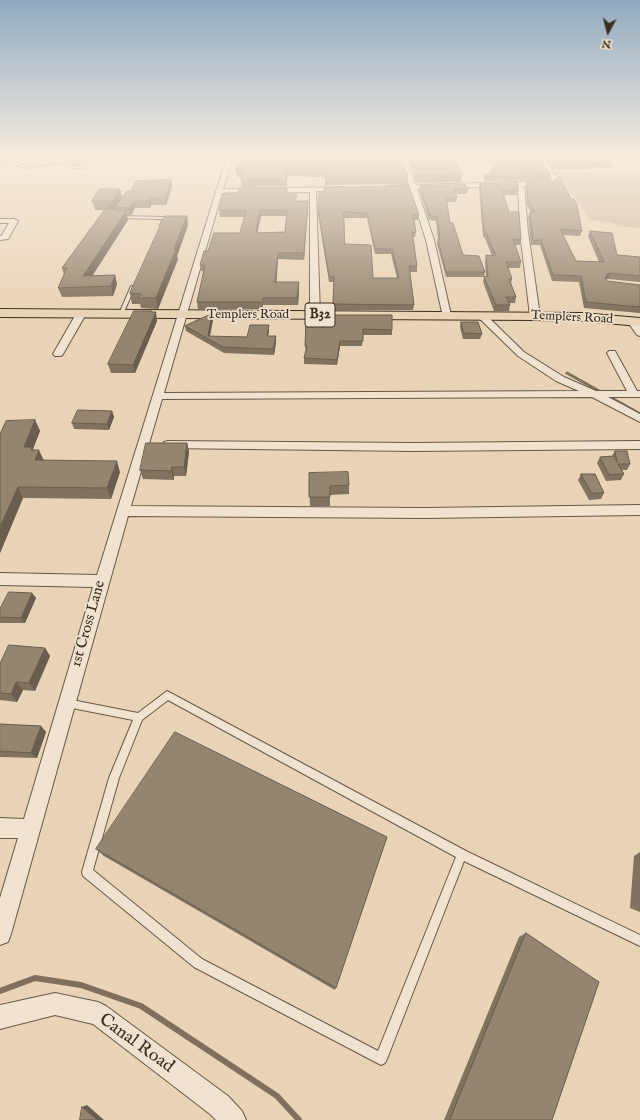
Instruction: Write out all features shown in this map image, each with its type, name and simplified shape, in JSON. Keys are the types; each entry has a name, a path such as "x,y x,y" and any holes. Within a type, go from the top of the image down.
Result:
{"main road":[{"name":"Templers Road","path":"0,313 582,316 636,322"}],"street":[{"name":"1st Cross Lane","path":"0,934 123,511 151,445 158,396 213,208"},
{"path":"314,208 315,315"},
{"path":"419,208 430,240 446,315"},
{"path":"522,208 524,232 535,316"},
{"path":"0,221 14,220 6,237 0,238"},
{"path":"58,354 81,314"},
{"path":"482,316 520,354 560,379 602,394 640,419"},
{"path":"636,322 640,333"},
{"path":"612,353 636,394"},
{"path":"158,396 636,394"},
{"path":"151,445 413,447 640,445"},
{"path":"123,511 425,513 640,510"},
{"path":"0,579 102,581"},
{"path":"0,828 30,829"},
{"name":"Canal Road","path":"0,1017 55,1004 98,1014 219,1105 233,1120"}],"lane":[{"path":"116,211 112,217 165,218 158,232"},
{"path":"121,314 137,280"},
{"path":"462,855 381,1059 198,963 87,872 114,778 139,717 167,695 462,855 640,941"},
{"path":"66,703 139,717"}],"shaded area":[{"path":"582,208 640,208 640,228 617,226 613,223 590,220"}],"building":[{"path":"106,208 126,211 83,276 115,275 111,286 58,288 67,268 62,268"},
{"path":"220,208 307,208 304,253 278,253 275,282 299,282 297,298 263,298 263,302 197,302 205,265 200,265 204,251 208,251 214,233 240,233 246,211 219,210","holes":["260,210 287,210 285,232 256,233"]},
{"path":"417,208 419,215 413,215 416,232 412,232 417,266 409,266 414,305 333,304 334,277 329,276 318,209","holes":["344,212 367,213 375,249 392,249 399,278 373,278 371,245 345,244"]},
{"path":"427,208 448,208 450,223 453,223 463,255 479,256 485,272 446,272 438,239 440,239 437,216 430,216"},
{"path":"482,208 508,208 509,212 519,212 521,240 513,239 521,262 506,262 512,279 509,279 516,297 506,297 510,305 496,305 484,277 488,276 486,255 496,256 486,232 484,232"},
{"path":"533,208 578,208 582,231 560,229 576,261 604,262 590,231 612,233 617,255 640,257 640,276 610,273 607,274 605,278 607,281 640,285 640,307 586,302 581,276 553,275 541,240 533,240 530,212 535,212"},
{"path":"165,216 187,216 174,249 176,249 156,298 138,298 141,294 130,293"},
{"path":"134,311 156,312 133,365 108,364"},
{"path":"212,314 208,336 247,337 250,325 269,325 267,336 276,336 273,349 223,347 185,326"},
{"path":"333,315 392,315 392,330 363,329 363,341 340,341 337,360 304,358 307,346 305,346 306,320 332,321"},
{"path":"461,322 478,322 482,334 464,333"},
{"path":"78,410 112,411 107,424 72,423"},
{"path":"35,420 24,447 32,447 31,450 39,450 35,460 117,461 107,488 18,487 0,527 0,434 6,421"},
{"path":"146,443 187,443 184,467 172,467 171,471 140,470"},
{"path":"615,451 627,451 630,464 618,464 624,474 609,475 600,457 614,456 617,462"},
{"path":"348,472 349,485 330,486 330,497 309,497 309,473"},
{"path":"581,474 595,474 604,493 592,493"},
{"path":"9,592 32,593 21,618 0,617 0,609"},
{"path":"9,645 45,648 29,683 16,682 11,694 0,693 0,664"},
{"path":"0,724 41,726 31,753 0,751"},
{"path":"175,732 387,837 336,988 96,849"},
{"path":"526,933 599,982 552,1120 450,1120"},
{"path":"82,1107 97,1120 80,1120"}],"waterway":[{"path":"567,373 640,414"},
{"path":"0,991 35,978 81,985 141,1006 277,1096 299,1120"}]}
